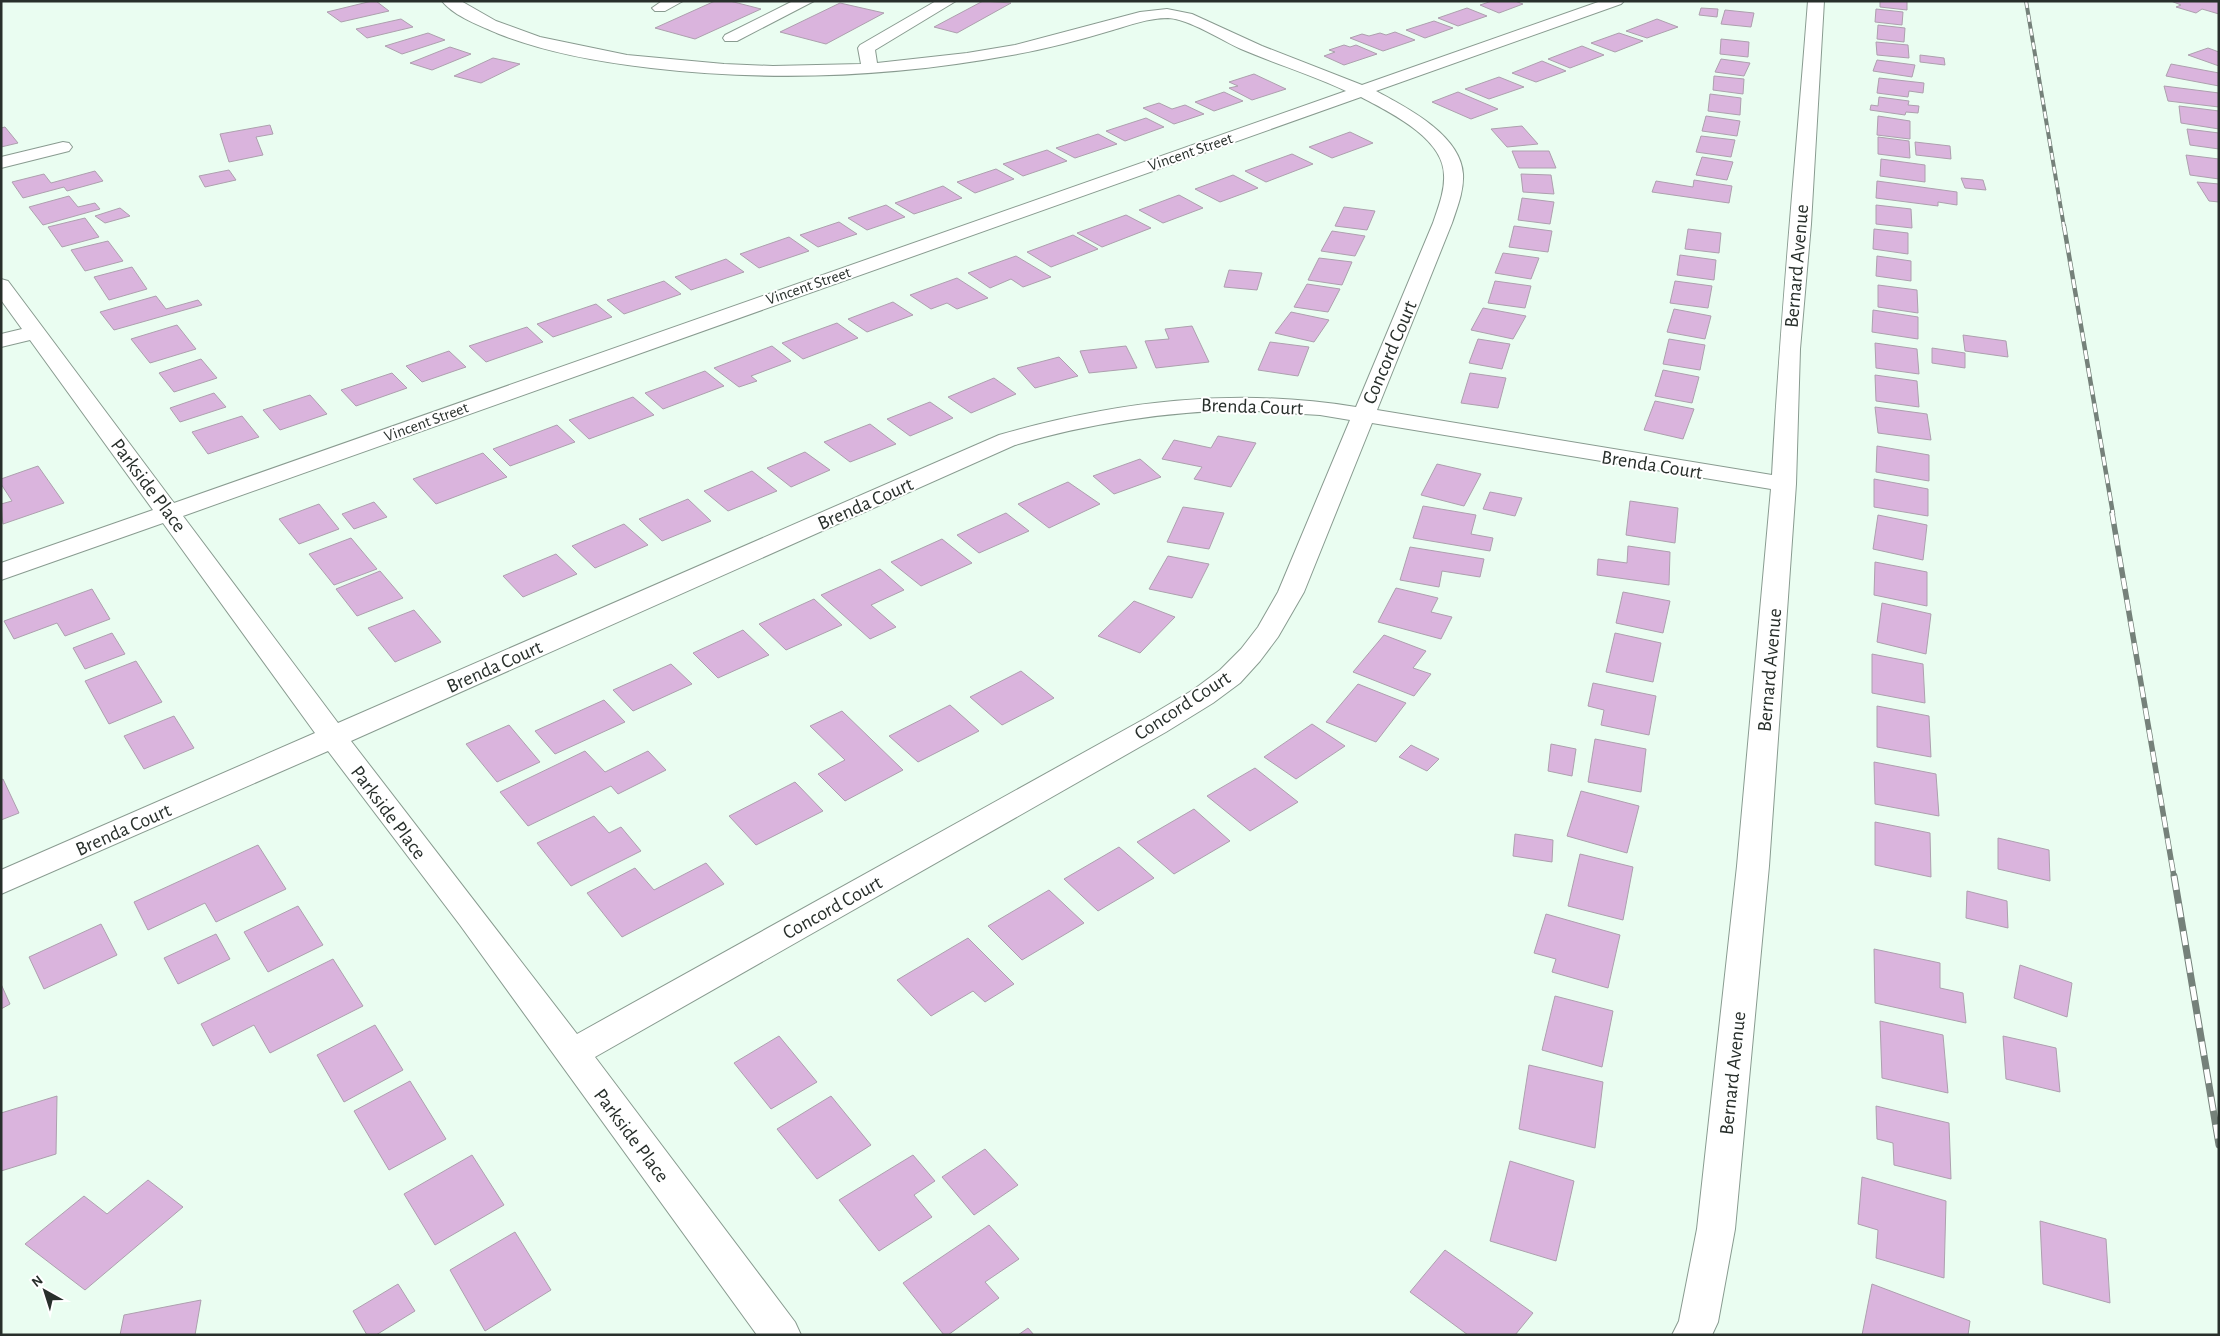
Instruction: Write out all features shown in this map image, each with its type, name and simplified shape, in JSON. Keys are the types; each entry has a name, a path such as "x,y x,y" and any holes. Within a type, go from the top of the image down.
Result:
{"street":[{"name":"Concord Court","path":"450,1 478,18 510,32 557,46 609,57 681,66 736,70 793,71 870,68 926,63 1016,49 1073,36 1147,14 1162,12 1187,18 1255,49 1393,106 1428,130 1443,146 1452,166 1450,200 1429,256 1291,592 1273,627 1248,659 1218,686 1156,725 571,1054"},
{"path":"660,8 674,1"},
{"path":"731,38 806,1"},
{"path":"870,68 866,48 948,1"},
{"name":"Vincent Street","path":"1,572 553,375 1616,1"},
{"name":"Bernard Avenue","path":"1692,1335 1698,1322 1716,1229 1754,866 1784,484 1789,349 1801,224 1816,1"},
{"path":"1,163 63,147"},
{"name":"Parkside Place","path":"1,285 333,737 471,917 781,1335"},
{"path":"1,341 34,332"},
{"name":"Brenda Court","path":"1,883 1007,440 1102,414 1202,403 1278,403 1784,484"}],"building":[{"path":"376,1 389,11 341,22 327,12"},
{"path":"715,1 730,1 761,9 695,39 655,28"},
{"path":"983,1 1011,3 957,33 934,27"},
{"path":"1492,1 1515,1 1523,4 1499,13 1480,5"},
{"path":"1880,1 1907,1 1907,10 1880,7"},
{"path":"2171,1 2219,2 2219,14 2202,9 2196,13 2176,7 2181,5"},
{"path":"840,3 884,13 826,44 780,32"},
{"path":"1467,8 1487,16 1458,26 1438,18"},
{"path":"1701,8 1718,9 1717,17 1699,15"},
{"path":"1876,9 1903,12 1902,25 1875,22"},
{"path":"1725,10 1754,13 1751,27 1721,24"},
{"path":"401,19 413,27 367,38 356,29"},
{"path":"1657,19 1678,27 1647,38 1626,31"},
{"path":"1434,21 1453,28 1425,38 1406,30"},
{"path":"1878,25 1905,28 1904,42 1877,39"},
{"path":"1395,32 1415,40 1383,51 1350,38 1362,34 1369,36 1380,33 1386,35"},
{"path":"428,33 445,40 402,54 385,46"},
{"path":"1619,33 1643,41 1615,52 1591,43"},
{"path":"1721,39 1749,42 1748,57 1720,54"},
{"path":"1876,42 1908,45 1909,58 1877,55"},
{"path":"1344,45 1350,47 1356,45 1377,54 1344,65 1324,56 1335,52 1329,50"},
{"path":"1582,46 1604,55 1570,68 1548,59"},
{"path":"450,47 471,54 432,70 410,63"},
{"path":"2208,48 2219,52 2219,66 2188,55"},
{"path":"1920,55 1944,58 1945,65 1920,62"},
{"path":"493,58 520,64 481,83 454,76"},
{"path":"1721,59 1750,63 1744,76 1715,72"},
{"path":"1877,60 1915,65 1912,77 1873,71"},
{"path":"1542,61 1566,71 1536,82 1512,73"},
{"path":"2171,64 2219,73 2219,86 2166,76"},
{"path":"1254,74 1286,89 1252,100 1229,88 1238,86 1229,82"},
{"path":"1714,76 1744,79 1743,94 1713,90"},
{"path":"1499,77 1524,87 1489,99 1465,89"},
{"path":"1879,78 1924,83 1923,93 1909,91 1908,97 1877,93"},
{"path":"2164,86 2219,93 2219,107 2168,101"},
{"path":"1224,92 1243,101 1214,111 1195,102"},
{"path":"1458,92 1498,109 1471,119 1432,102"},
{"path":"1710,94 1741,98 1740,115 1708,111"},
{"path":"1879,97 1909,101 1908,105 1919,106 1918,113 1906,112 1905,115 1870,110 1871,105 1878,106"},
{"path":"1159,103 1172,109 1185,105 1204,114 1174,124 1143,108"},
{"path":"2179,106 2219,111 2219,129 2181,123"},
{"path":"1706,116 1740,121 1737,136 1702,131"},
{"path":"1878,116 1910,121 1910,139 1877,135"},
{"path":"1146,118 1164,127 1125,141 1106,131"},
{"path":"270,125 273,134 256,137 263,155 229,162 220,134"},
{"path":"1522,126 1538,144 1507,147 1491,129"},
{"path":"5,127 18,143 1,147 1,128"},
{"path":"2187,129 2219,133 2219,149 2190,145"},
{"path":"1350,132 1373,143 1332,158 1309,147"},
{"path":"1098,134 1117,144 1075,158 1056,148"},
{"path":"1701,136 1735,140 1731,157 1696,152"},
{"path":"1878,137 1909,141 1910,158 1878,154"},
{"path":"1915,142 1950,146 1951,159 1916,155"},
{"path":"1047,150 1067,161 1023,176 1003,164"},
{"path":"1512,151 1549,151 1556,168 1519,168"},
{"path":"1292,154 1313,164 1266,182 1245,171"},
{"path":"2186,155 2219,159 2219,179 2190,175"},
{"path":"1702,157 1733,162 1727,180 1696,175"},
{"path":"1881,159 1925,165 1925,182 1880,176"},
{"path":"996,169 1014,179 975,193 957,182"},
{"path":"229,170 236,180 205,187 199,176"},
{"path":"95,171 103,181 67,191 64,187 23,198 12,182 44,174 51,183"},
{"path":"1521,174 1551,175 1554,194 1523,192"},
{"path":"1233,175 1258,188 1220,202 1195,189"},
{"path":"1961,178 1983,180 1986,190 1965,188"},
{"path":"1694,180 1732,186 1729,203 1652,192 1656,181 1693,187"},
{"path":"1877,181 1957,192 1957,205 1938,202 1938,206 1876,198"},
{"path":"2197,182 2219,184 2219,202 2209,201"},
{"path":"943,186 962,198 914,214 895,203"},
{"path":"1179,195 1203,208 1163,223 1139,210"},
{"path":"69,196 78,207 95,203 100,209 43,225 29,207"},
{"path":"1522,198 1554,202 1550,224 1518,220"},
{"path":"886,205 905,217 867,230 848,218"},
{"path":"1876,205 1911,209 1912,228 1876,224"},
{"path":"1344,207 1375,211 1367,230 1335,226"},
{"path":"120,208 130,216 105,223 95,216"},
{"path":"1126,215 1151,228 1102,247 1077,233"},
{"path":"85,218 99,237 62,247 48,227"},
{"path":"839,222 857,234 818,247 800,235"},
{"path":"1514,226 1552,231 1548,252 1509,247"},
{"path":"1688,229 1721,233 1719,253 1685,249"},
{"path":"1874,229 1908,233 1908,254 1873,249"},
{"path":"1332,231 1365,236 1355,256 1321,251"},
{"path":"1073,235 1098,249 1051,267 1027,252"},
{"path":"789,237 809,251 759,268 740,254"},
{"path":"108,241 123,261 85,271 71,250"},
{"path":"1503,253 1539,258 1531,279 1495,273"},
{"path":"1680,255 1716,260 1714,280 1677,275"},
{"path":"1016,256 1051,277 1023,287 1011,279 990,288 968,273"},
{"path":"1877,256 1911,261 1911,281 1876,276"},
{"path":"1319,258 1352,262 1342,285 1308,280"},
{"path":"726,259 744,272 691,290 675,277"},
{"path":"132,267 147,289 109,300 94,277"},
{"path":"1229,270 1262,273 1257,290 1224,287"},
{"path":"957,278 988,298 957,309 947,303 931,309 910,295"},
{"path":"664,281 681,294 624,314 607,300"},
{"path":"1495,281 1531,286 1525,308 1488,303"},
{"path":"1675,281 1712,286 1708,308 1670,303"},
{"path":"1307,284 1340,289 1328,312 1294,307"},
{"path":"1878,285 1917,290 1918,313 1878,307"},
{"path":"156,296 166,309 198,300 202,305 114,330 100,312"},
{"path":"893,302 913,315 867,332 848,319"},
{"path":"596,304 612,317 553,337 537,324"},
{"path":"1483,308 1526,316 1513,339 1471,330"},
{"path":"1674,309 1711,316 1705,339 1667,332"},
{"path":"1873,310 1918,317 1918,339 1872,332"},
{"path":"1291,312 1329,320 1314,342 1275,333"},
{"path":"837,323 858,338 803,359 782,343"},
{"path":"177,325 196,349 150,363 131,339"},
{"path":"1192,326 1209,362 1156,368 1145,341 1169,339 1165,329"},
{"path":"527,327 543,342 486,362 469,346"},
{"path":"1963,335 2006,341 2008,357 1965,351"},
{"path":"1478,339 1510,344 1502,369 1469,363"},
{"path":"1669,339 1705,345 1700,370 1663,364"},
{"path":"1270,342 1309,347 1298,376 1258,370"},
{"path":"1875,343 1917,349 1919,374 1876,368"},
{"path":"772,346 791,361 751,376 757,381 739,387 714,368"},
{"path":"1126,346 1137,368 1089,373 1080,351"},
{"path":"1932,348 1965,353 1965,368 1932,363"},
{"path":"449,351 466,367 422,382 406,366"},
{"path":"1059,357 1078,376 1035,388 1017,368"},
{"path":"201,359 217,378 174,392 159,373"},
{"path":"1663,370 1699,377 1692,403 1655,396"},
{"path":"705,371 724,386 663,409 645,393"},
{"path":"392,373 407,388 356,406 341,390"},
{"path":"1470,373 1506,378 1498,408 1461,403"},
{"path":"1875,375 1917,381 1919,407 1876,401"},
{"path":"994,378 1016,394 971,413 948,397"},
{"path":"214,393 226,407 180,422 170,408"},
{"path":"310,395 327,414 280,430 263,410"},
{"path":"633,397 654,415 589,439 569,420"},
{"path":"1655,401 1694,409 1683,439 1644,430"},
{"path":"930,402 953,418 910,436 887,419"},
{"path":"1875,407 1927,414 1931,440 1878,433"},
{"path":"242,416 259,437 208,454 192,432"},
{"path":"870,424 896,444 850,462 824,442"},
{"path":"557,425 575,442 510,466 493,449"},
{"path":"1218,436 1256,443 1231,487 1194,479 1202,467 1162,459 1174,440 1211,448"},
{"path":"1877,446 1929,455 1929,481 1876,472"},
{"path":"805,452 830,470 791,487 767,468"},
{"path":"483,453 507,477 436,504 413,479"},
{"path":"1140,459 1161,477 1114,494 1093,476"},
{"path":"1437,464 1481,474 1464,506 1421,495"},
{"path":"38,466 64,503 3,524 1,504 12,501 1,484 1,479"},
{"path":"752,471 777,491 728,511 704,491"},
{"path":"1874,479 1928,489 1928,516 1874,507"},
{"path":"1068,482 1100,504 1049,528 1018,504"},
{"path":"1490,492 1522,498 1515,516 1483,509"},
{"path":"688,499 711,521 662,541 639,519"},
{"path":"1630,501 1678,508 1675,543 1626,535"},
{"path":"374,502 387,517 354,529 342,514"},
{"path":"319,504 339,529 299,544 279,519"},
{"path":"1423,506 1476,515 1471,534 1493,538 1490,551 1413,538"},
{"path":"1183,507 1224,513 1209,549 1167,542"},
{"path":"1006,513 1029,531 979,553 957,535"},
{"path":"1878,515 1927,525 1923,560 1873,549"},
{"path":"624,524 648,545 595,568 572,546"},
{"path":"351,538 377,569 334,585 309,554"},
{"path":"942,539 972,563 921,586 891,562"},
{"path":"1628,546 1670,552 1669,585 1597,575 1598,559 1627,563"},
{"path":"1410,547 1484,559 1480,577 1442,571 1439,587 1400,580"},
{"path":"556,554 577,574 523,597 503,576"},
{"path":"1168,556 1209,564 1192,598 1149,589"},
{"path":"1875,562 1927,572 1927,606 1874,595"},
{"path":"880,569 904,590 871,605 896,627 870,639 821,595"},
{"path":"380,571 403,598 357,616 336,589"},
{"path":"1396,588 1438,598 1431,612 1452,617 1441,639 1378,622"},
{"path":"92,589 110,619 65,636 57,623 14,639 4,621"},
{"path":"1623,592 1670,601 1663,633 1616,623"},
{"path":"814,599 842,625 786,650 759,624"},
{"path":"1134,601 1175,617 1140,653 1098,636"},
{"path":"1882,603 1931,614 1926,654 1877,642"},
{"path":"414,610 441,642 395,662 368,628"},
{"path":"743,630 769,655 718,678 693,653"},
{"path":"112,633 125,654 85,669 73,648"},
{"path":"1615,633 1661,643 1653,682 1606,672"},
{"path":"1384,635 1426,651 1413,668 1431,674 1414,696 1353,672"},
{"path":"1872,654 1923,664 1925,703 1872,693"},
{"path":"136,661 162,702 109,724 85,681"},
{"path":"671,664 692,684 633,711 613,690"},
{"path":"1021,671 1054,698 1002,725 970,697"},
{"path":"1593,683 1656,696 1649,735 1601,725 1604,710 1588,706"},
{"path":"1358,684 1406,703 1376,742 1326,722"},
{"path":"604,700 625,722 555,754 535,731"},
{"path":"950,705 979,731 918,762 889,736"},
{"path":"1877,706 1929,716 1931,757 1877,747"},
{"path":"842,711 903,770 845,801 818,774 845,760 810,726"},
{"path":"174,716 194,748 144,769 124,736"},
{"path":"1312,724 1345,746 1296,779 1264,757"},
{"path":"509,725 540,762 497,782 466,744"},
{"path":"1595,739 1646,749 1641,792 1588,782"},
{"path":"1551,744 1576,749 1572,776 1548,771"},
{"path":"1411,745 1439,759 1427,771 1399,757"},
{"path":"585,751 605,772 648,751 666,770 618,794 611,786 528,826 500,792"},
{"path":"1874,762 1936,774 1939,816 1875,804"},
{"path":"1255,768 1298,802 1250,831 1207,796"},
{"path":"3,779 19,813 1,820 1,780"},
{"path":"795,782 823,811 756,845 729,816"},
{"path":"1581,791 1639,806 1627,853 1567,836"},
{"path":"1194,809 1230,841 1174,874 1137,842"},
{"path":"594,816 609,833 621,827 641,851 571,886 537,843"},
{"path":"1875,822 1930,833 1931,877 1875,865"},
{"path":"1515,834 1553,840 1552,862 1513,856"},
{"path":"1998,838 2049,850 2050,881 1998,869"},
{"path":"258,845 286,889 216,922 205,903 148,930 134,902"},
{"path":"1119,847 1154,878 1098,911 1064,879"},
{"path":"1580,854 1633,867 1623,920 1568,906"},
{"path":"706,863 724,884 622,937 587,893 635,868 654,890"},
{"path":"1049,890 1084,923 1022,960 988,926"},
{"path":"1967,891 2007,901 2008,928 1966,918"},
{"path":"298,906 323,945 268,972 244,932"},
{"path":"1546,914 1620,935 1608,988 1552,972 1556,959 1534,953"},
{"path":"101,924 117,955 44,989 29,957"},
{"path":"216,934 230,959 178,984 164,958"},
{"path":"968,938 1014,984 985,1002 973,991 931,1016 897,980"},
{"path":"1874,949 1940,963 1940,988 1963,993 1966,1023 1875,1003"},
{"path":"333,959 363,1006 270,1053 254,1025 213,1046 201,1024"},
{"path":"2020,965 2072,983 2067,1017 2014,998"},
{"path":"1,984 10,1004 1,1009"},
{"path":"1555,996 1613,1011 1602,1067 1542,1050"},
{"path":"1880,1021 1943,1035 1948,1093 1882,1078"},
{"path":"375,1025 403,1070 344,1102 317,1055"},
{"path":"779,1036 817,1082 771,1109 734,1063"},
{"path":"2003,1036 2056,1048 2060,1092 2006,1079"},
{"path":"1529,1065 1603,1082 1595,1148 1519,1129"},
{"path":"410,1081 446,1139 389,1170 354,1111"},
{"path":"57,1096 56,1154 1,1171 1,1113"},
{"path":"831,1096 871,1145 817,1179 777,1129"},
{"path":"1876,1106 1949,1123 1951,1179 1894,1165 1893,1143 1877,1139"},
{"path":"985,1149 1018,1185 974,1215 942,1177"},
{"path":"472,1155 504,1205 435,1245 404,1194"},
{"path":"913,1155 935,1181 914,1195 932,1217 879,1251 839,1200"},
{"path":"1510,1161 1574,1181 1556,1261 1490,1241"},
{"path":"1862,1177 1946,1201 1944,1278 1876,1258 1878,1230 1858,1224"},
{"path":"148,1180 183,1207 85,1290 25,1244 84,1196 107,1214"},
{"path":"2040,1221 2106,1239 2110,1303 2043,1284"},
{"path":"989,1225 1019,1259 985,1282 999,1298 948,1335 944,1335 903,1283"},
{"path":"515,1232 551,1290 485,1331 450,1270"},
{"path":"1445,1250 1533,1313 1515,1335 1468,1335 1410,1292"},
{"path":"398,1284 415,1311 376,1335 367,1335 353,1311"},
{"path":"1872,1284 1970,1321 1968,1335 1862,1335"},
{"path":"201,1300 195,1335 120,1335 124,1315"},
{"path":"1028,1328 1034,1335 1018,1335"}],"railway":[{"path":"2026,1 2064,227"},
{"path":"2064,226 2113,514"},
{"path":"2112,513 2174,877"},
{"path":"2174,876 2219,1145"}]}
